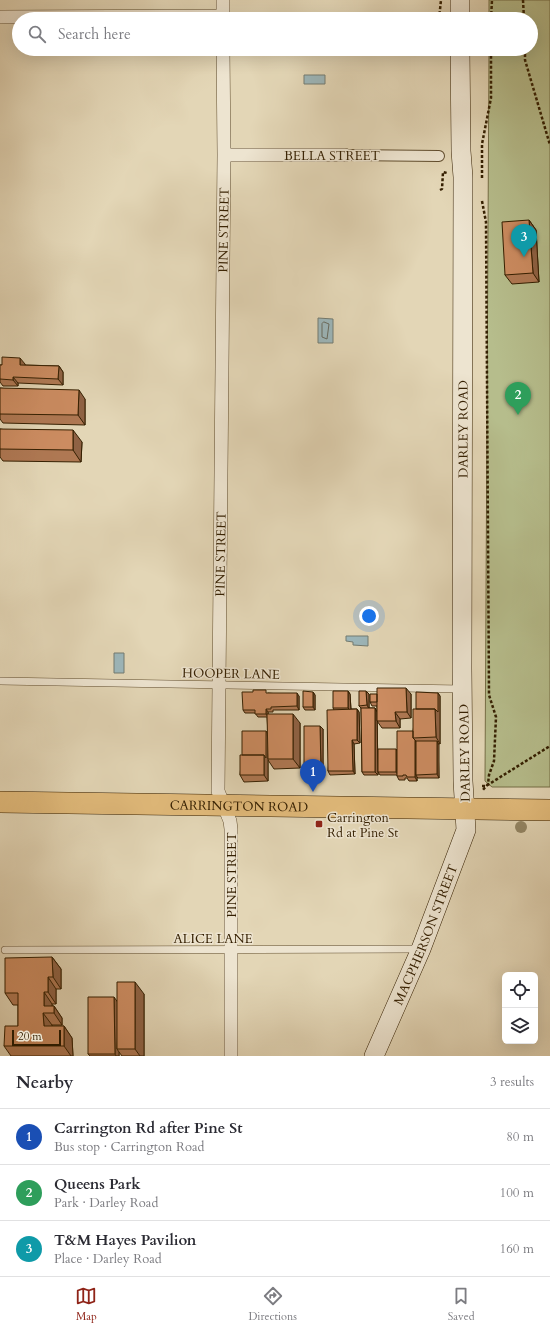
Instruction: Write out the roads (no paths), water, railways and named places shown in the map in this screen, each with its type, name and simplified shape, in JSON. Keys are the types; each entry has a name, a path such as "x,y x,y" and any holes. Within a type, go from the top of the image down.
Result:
{"main road":[{"path":"460,0 460,12"},
{"name":"DARLEY ROAD","path":"460,56 461,151 463,177 462,689 463,781 465,810"},
{"name":"CARRINGTON ROAD","path":"0,802 465,810 550,810"},
{"name":"MACPHERSON STREET","path":"374,1056 421,949 464,837 465,810"}],"street":[{"path":"223,0 223,12"},
{"path":"0,17 12,17"},
{"name":"PINE STREET","path":"223,56 224,155 218,791 230,821 231,829 231,1056"},
{"name":"BELLA STREET","path":"224,155 439,156"}],"lane":[{"name":"HOOPER LANE","path":"0,681 462,689"},
{"name":"ALICE LANE","path":"5,950 421,949"}],"water":[{"path":"304,75 325,75 325,84 304,84"},
{"path":"318,318 333,319 333,343 318,343"},
{"path":"346,636 368,636 368,646 353,645 353,642 346,641"},
{"path":"114,653 124,653 124,673 114,673"}],"place":[{"name":"T&M Hayes Pavilion","path":"524,257"},
{"name":"Queens Park","path":"518,415"},
{"name":"Carrington Rd after Pine St","path":"313,792"},
{"name":"Carrington Rd at Pine St","path":"319,824"}]}
